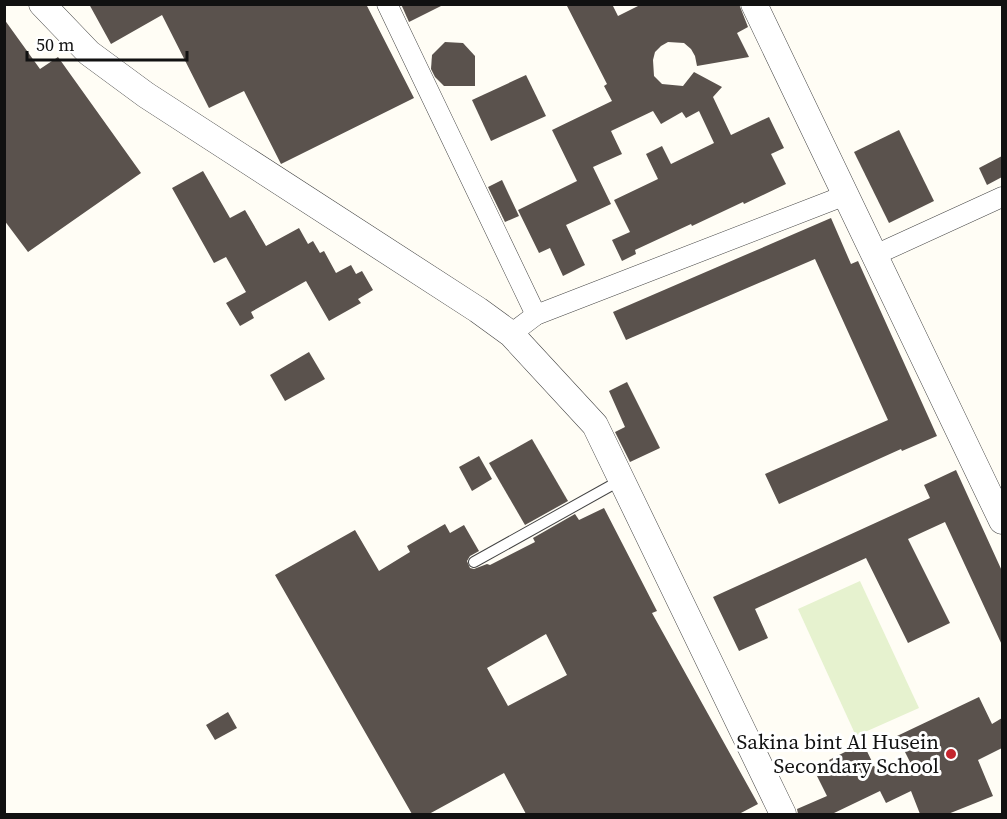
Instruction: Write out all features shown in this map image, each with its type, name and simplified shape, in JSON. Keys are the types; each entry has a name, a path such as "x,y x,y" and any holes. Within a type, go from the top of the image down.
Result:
{"street":[{"path":"42,4 89,53 146,95 478,310 511,334 595,425 783,814"},
{"path":"387,4 536,315"},
{"path":"754,4 1002,521"},
{"path":"511,334 536,315 846,195"},
{"path":"875,255 1002,197"}],"lane":[{"path":"474,562 622,480"}],"green space":[{"path":"860,581 919,708 856,736 798,609"}],"building":[{"path":"89,4 366,4 414,98 281,164 244,91 209,108 162,15 111,44"},
{"path":"401,4 445,4 409,22"},
{"path":"566,4 612,4 618,16 642,4 739,4 748,27 737,33 749,57 697,66 695,56 684,43 668,42 655,52 654,76 662,84 683,86 694,72 722,87 713,97 731,135 769,117 784,148 771,154 786,184 635,250 636,254 622,261 612,240 630,232 614,200 658,179 646,154 662,146 671,164 714,143 699,111 686,118 682,112 661,124 653,111 611,131 622,154 593,167 611,204 566,225 585,265 563,276 550,248 539,253 518,210 577,181 552,130 612,101 604,86 607,84"},
{"path":"4,19 40,69 58,57 141,173 28,252 4,220"},
{"path":"445,42 463,43 475,56 475,86 444,86 435,77 431,69 432,55"},
{"path":"526,75 546,116 491,141 472,100"},
{"path":"899,130 934,201 889,223 854,152"},
{"path":"1002,156 1002,177 987,185 979,168"},
{"path":"203,171 230,218 245,210 266,246 299,228 308,244 313,241 320,253 324,251 336,273 351,265 356,274 362,271 373,290 358,299 361,303 329,321 306,281 251,312 254,318 240,326 226,303 246,292 226,257 214,263 172,188"},
{"path":"502,180 519,216 505,222 488,187"},
{"path":"831,218 851,264 858,261 937,436 902,451 901,449 779,504 765,474 888,420 815,259 626,340 613,312"},
{"path":"309,352 325,379 285,401 270,375"},
{"path":"627,382 660,448 630,462 615,432 625,427 609,391"},
{"path":"532,439 568,501 525,525 489,463"},
{"path":"479,456 492,479 472,491 459,467"},
{"path":"956,470 1002,571 1002,645 945,522 908,539 950,623 908,643 866,558 755,609 768,638 739,651 713,597 930,498 924,485"},
{"path":"604,508 657,611 652,613 758,804 739,814 526,814 504,773 429,814 412,814 275,575 355,530 379,571 410,552 407,546 445,524 450,533 464,525 479,551 470,556 467,561 470,568 474,569 490,565 535,542 533,538 575,514 579,520","holes":["546,634 567,675 508,706 487,668"]},
{"name":"Sakina bint Al Husein Secondary School","path":"979,697 992,724 1002,718 1002,748 978,760 993,796 948,814 920,814 911,791 886,803 880,791 832,814 798,814 797,809 827,796 815,772 831,764 829,760 863,743 879,776 910,762 897,736"},
{"path":"228,712 237,728 215,740 206,725"}],"place":[{"name":"Sakina bint Al Husein Secondary School","path":"951,754"}]}
